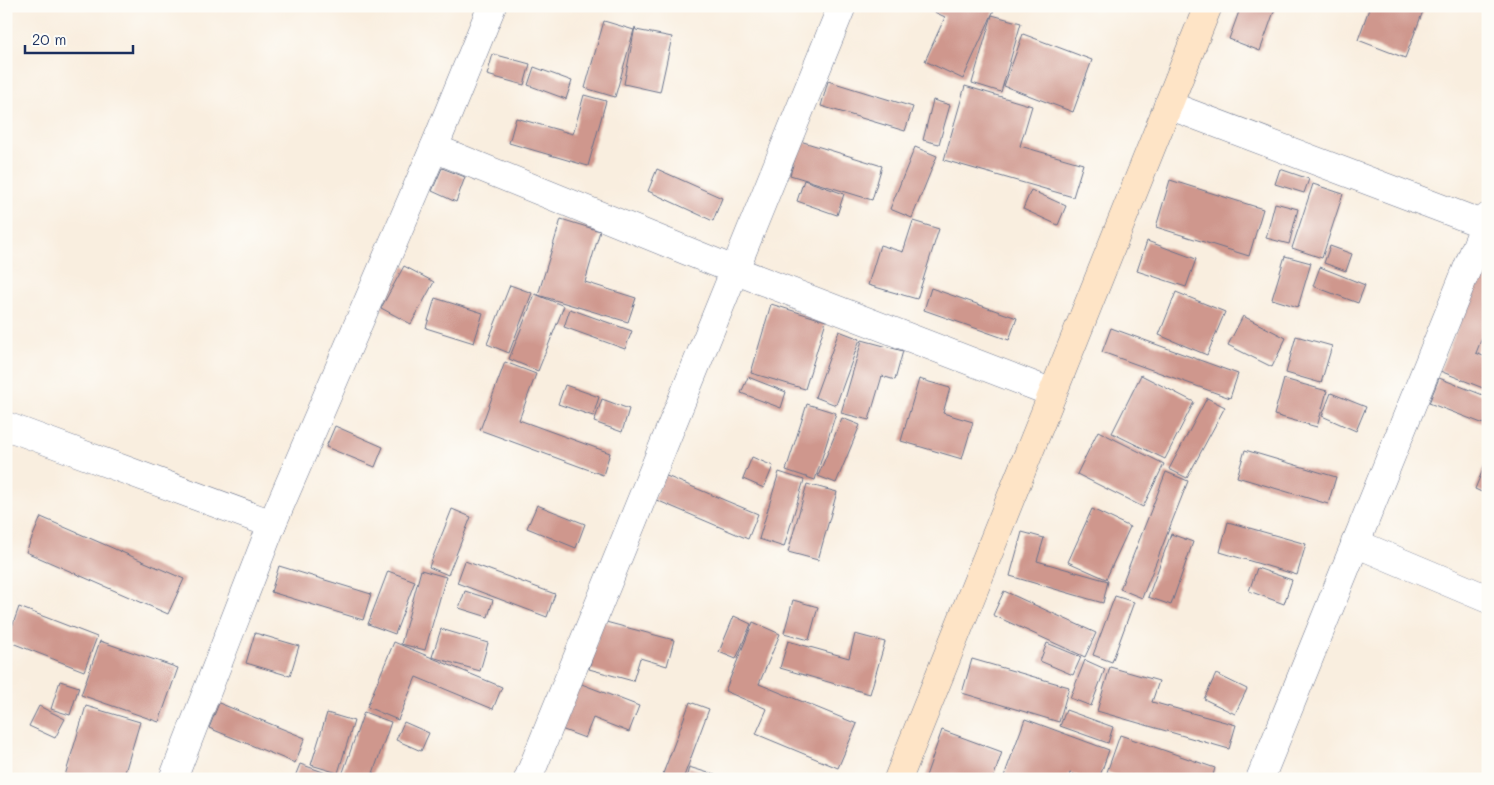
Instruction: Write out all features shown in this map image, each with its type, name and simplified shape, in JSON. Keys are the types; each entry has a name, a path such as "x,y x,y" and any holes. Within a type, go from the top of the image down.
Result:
{"street":[{"path":"173,779 272,524 434,148 492,6"},
{"path":"528,779 842,6"},
{"path":"898,779 1208,6"},
{"path":"1168,106 1487,223 1260,779"},
{"path":"434,148 734,270 1053,393"},
{"path":"6,426 272,524"},
{"path":"1356,543 1488,598"}],"building":[{"path":"922,6 985,6 994,10 963,79 925,61 945,17"},
{"path":"1241,6 1276,6 1260,51 1229,39"},
{"path":"1370,6 1425,6 1405,58 1358,40"},
{"path":"992,15 1021,23 1001,92 972,83"},
{"path":"604,21 634,30 615,97 585,88"},
{"path":"635,27 636,30 672,37 660,92 624,84"},
{"path":"1023,34 1092,60 1073,112 1004,86"},
{"path":"493,54 530,64 524,85 487,75"},
{"path":"534,67 572,81 566,99 528,85"},
{"path":"828,81 913,107 905,131 821,106"},
{"path":"965,86 1032,106 1020,146 1083,164 1073,197 944,160"},
{"path":"584,95 606,101 588,166 509,143 516,118 573,134"},
{"path":"933,100 950,105 939,144 923,140"},
{"path":"800,141 882,166 872,200 790,175"},
{"path":"915,147 937,156 912,218 890,209"},
{"path":"442,168 465,177 456,202 432,191"},
{"path":"657,169 722,198 713,221 648,191"},
{"path":"1280,169 1309,179 1304,193 1275,184"},
{"path":"804,180 844,194 837,215 797,201"},
{"path":"1170,180 1263,209 1249,256 1156,227"},
{"path":"1313,184 1343,194 1322,258 1292,248"},
{"path":"1031,190 1066,206 1058,225 1023,209"},
{"path":"1275,203 1298,209 1289,244 1266,238"},
{"path":"561,219 600,231 585,282 636,298 628,322 538,295"},
{"path":"913,221 939,229 917,299 868,285 880,245 903,252"},
{"path":"1147,241 1196,259 1186,287 1137,271"},
{"path":"1330,246 1352,254 1346,271 1324,263"},
{"path":"1488,252 1488,323 1476,353 1488,358 1488,390 1440,371"},
{"path":"1285,256 1311,263 1298,307 1272,299"},
{"path":"404,266 434,282 411,324 381,308"},
{"path":"1320,267 1365,285 1358,303 1313,286"},
{"path":"510,285 532,293 509,353 487,344"},
{"path":"931,288 1017,318 1009,340 924,310"},
{"path":"1176,292 1225,312 1207,355 1159,335"},
{"path":"535,294 564,306 538,371 509,359"},
{"path":"435,298 483,313 474,343 426,328"},
{"path":"771,304 826,321 805,389 751,373"},
{"path":"570,309 632,331 625,349 564,327"},
{"path":"1243,316 1286,338 1272,367 1228,345"},
{"path":"1111,328 1238,374 1230,398 1102,352"},
{"path":"839,331 860,339 836,405 815,397"},
{"path":"1296,336 1332,346 1321,383 1286,373"},
{"path":"862,340 903,351 895,380 882,376 869,420 841,413"},
{"path":"505,362 536,374 519,420 610,453 603,475 480,430"},
{"path":"1141,375 1194,402 1165,459 1112,433"},
{"path":"748,377 786,392 781,408 741,393"},
{"path":"1439,378 1488,397 1488,415 1484,424 1429,403"},
{"path":"919,379 950,388 943,413 973,422 962,459 901,441"},
{"path":"1284,379 1327,391 1317,427 1274,415"},
{"path":"565,385 599,397 593,416 558,404"},
{"path":"1331,393 1366,407 1356,431 1322,416"},
{"path":"1207,398 1225,407 1187,478 1169,469"},
{"path":"602,399 629,409 622,432 594,422"},
{"path":"807,404 836,413 815,480 786,470"},
{"path":"842,418 860,425 836,483 818,476"},
{"path":"335,426 383,447 375,467 326,447"},
{"path":"1098,431 1164,464 1143,507 1077,474"},
{"path":"1245,450 1336,477 1328,504 1237,477"},
{"path":"752,457 773,466 764,488 743,479"},
{"path":"1488,457 1488,495 1475,489"},
{"path":"779,472 804,480 784,547 759,539"},
{"path":"1166,472 1188,481 1142,598 1120,589"},
{"path":"664,475 758,514 748,539 654,499"},
{"path":"807,484 837,492 818,560 788,552"},
{"path":"537,505 585,524 576,548 527,528"},
{"path":"452,509 471,517 448,575 429,567"},
{"path":"1092,509 1130,527 1106,579 1068,562"},
{"path":"41,517 184,579 168,614 26,552"},
{"path":"1228,522 1306,544 1297,575 1220,552"},
{"path":"1022,532 1044,538 1037,561 1108,581 1103,603 1010,576"},
{"path":"1171,534 1193,542 1171,605 1148,597"},
{"path":"465,561 555,594 547,617 457,583"},
{"path":"279,566 371,594 363,620 271,592"},
{"path":"1257,568 1292,580 1284,604 1249,591"},
{"path":"421,570 446,577 425,650 401,644"},
{"path":"388,571 415,581 395,634 368,624"},
{"path":"465,591 493,600 488,617 459,608"},
{"path":"1004,591 1096,633 1085,657 993,615"},
{"path":"1115,596 1134,602 1112,662 1093,655"},
{"path":"793,600 818,607 809,640 784,633"},
{"path":"19,607 97,637 84,671 7,641"},
{"path":"734,616 751,624 736,659 719,652"},
{"path":"602,621 674,640 667,666 640,658 633,681 589,669"},
{"path":"753,622 780,634 759,684 857,724 838,768 756,734 767,709 725,691"},
{"path":"441,629 488,643 480,671 432,657"},
{"path":"255,633 299,646 290,676 246,663"},
{"path":"855,634 885,642 870,694 780,668 788,641 849,658"},
{"path":"100,641 178,668 159,722 81,695"},
{"path":"394,642 502,687 493,709 416,677 398,720 367,707"},
{"path":"1047,643 1081,657 1073,675 1040,661"},
{"path":"972,659 1069,687 1059,722 962,693"},
{"path":"1085,660 1105,669 1091,706 1070,698"},
{"path":"1110,667 1159,681 1152,702 1236,725 1229,749 1097,711"},
{"path":"1216,674 1247,689 1235,714 1204,699"},
{"path":"60,681 79,687 70,715 51,709"},
{"path":"579,683 639,706 629,732 593,718 585,738 561,729"},
{"path":"690,702 709,709 683,779 661,779"},
{"path":"219,703 305,738 295,763 209,728"},
{"path":"39,706 65,719 55,738 29,726"},
{"path":"86,706 140,722 123,779 64,779"},
{"path":"1066,710 1113,727 1108,743 1060,726"},
{"path":"364,712 391,722 371,779 343,779 341,778"},
{"path":"327,713 354,721 338,773 311,765"},
{"path":"1025,719 1109,750 1099,779 1085,779 1070,773 1068,779 1003,779"},
{"path":"404,722 429,733 421,751 396,740"},
{"path":"942,730 1002,752 993,779 925,779"},
{"path":"1120,735 1215,768 1212,779 1126,779 1107,772"},
{"path":"300,764 332,775 330,779 294,779"},
{"path":"689,767 715,775 714,779 686,779"}]}
